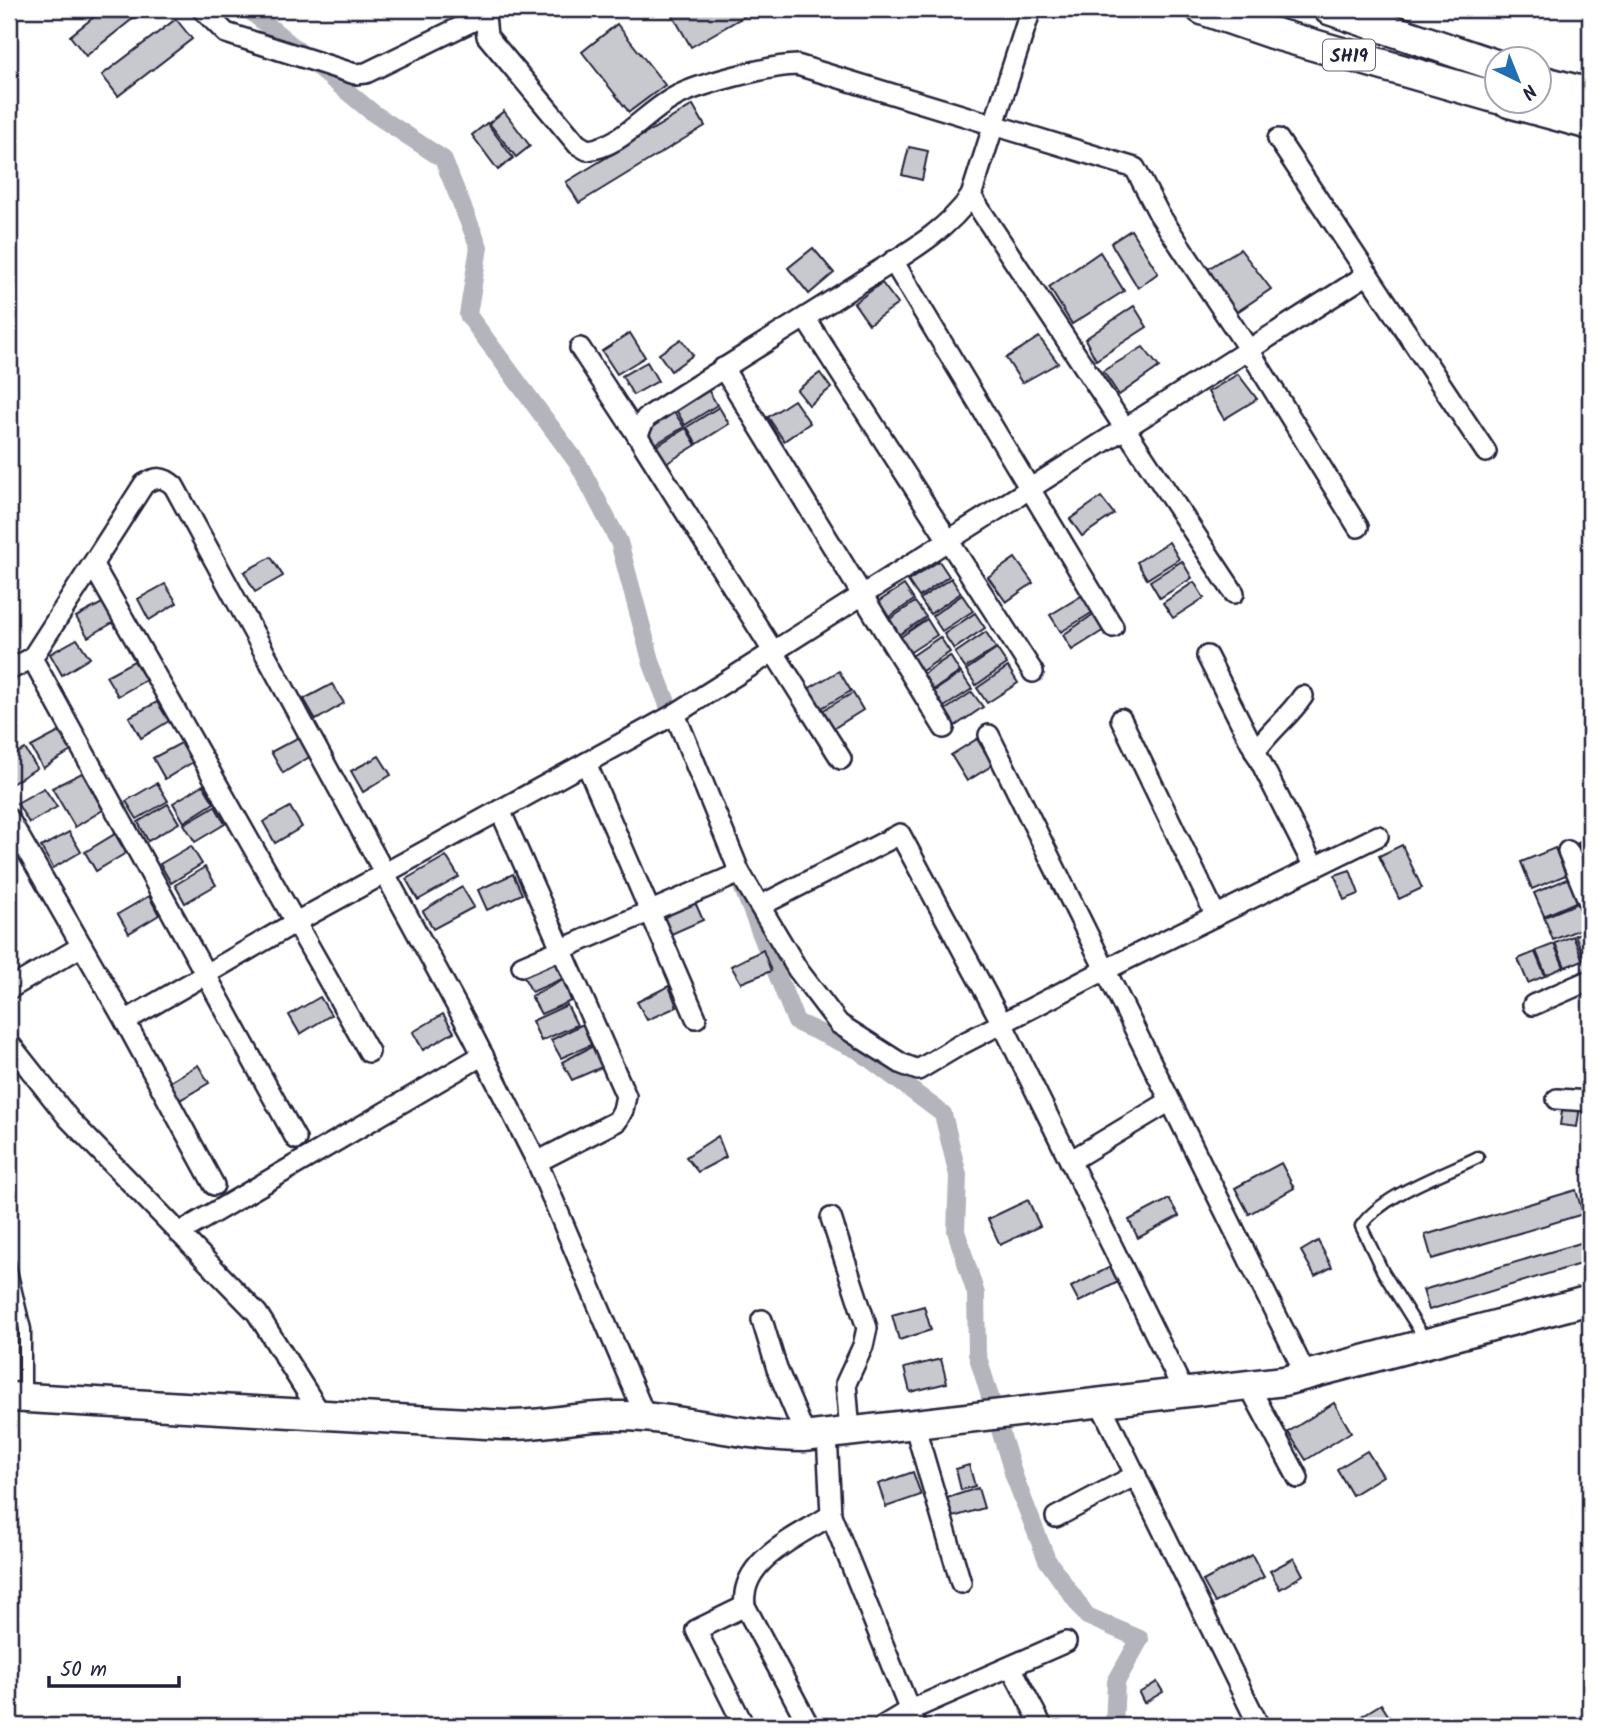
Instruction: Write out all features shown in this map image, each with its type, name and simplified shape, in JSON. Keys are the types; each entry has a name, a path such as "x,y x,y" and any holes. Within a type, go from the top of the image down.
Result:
{"main road":[{"name":"SH19","path":"1202,9 1272,33 1484,94"},
{"name":"SH19","path":"1329,9 1484,62"},
{"path":"1554,85 1590,94"},
{"path":"1554,114 1590,124"}],"street":[{"path":"202,9 226,33 355,74 366,73 487,12 487,36 577,144 587,150 610,145 675,96 785,65 797,65 1135,169 1159,214 1249,350 1358,527"},
{"path":"637,435 646,418 950,223 971,196 1031,9"},
{"path":"1278,139 1486,452"},
{"path":"971,196 1234,593"},
{"path":"893,261 1113,627"},
{"path":"125,1021 296,922 675,714 774,654 1368,274"},
{"path":"805,318 1032,672"},
{"path":"580,348 841,759"},
{"path":"723,368 944,728"},
{"path":"9,670 32,658 144,484 155,478 167,479 174,485 483,1055 537,1162 646,1418"},
{"path":"93,565 369,1052"},
{"path":"1207,656 1314,867"},
{"path":"32,658 296,1139"},
{"path":"1255,752 1266,736 1290,715 1303,695"},
{"path":"675,714 740,873 798,970 839,1024 902,1064 918,1070 960,1045 1105,970 1378,836"},
{"path":"1121,719 1216,916"},
{"path":"989,735 1307,1377"},
{"path":"586,763 696,1018"},
{"path":"500,810 626,1096 624,1110 617,1121 537,1162"},
{"path":"9,819 125,1021 214,1185"},
{"path":"760,906 900,834 1003,1025 1185,1394"},
{"path":"1568,852 1588,894"},
{"path":"522,966 740,873"},
{"path":"9,989 82,946"},
{"path":"1533,1005 1590,980"},
{"path":"9,1043 69,1119 257,1313 322,1416"},
{"path":"179,1233 483,1055"},
{"path":"1557,1099 1590,1101"},
{"path":"1070,1161 1170,1101"},
{"path":"831,1218 867,1328 863,1346 846,1383 828,1434 831,1515 912,1718"},
{"path":"17,1398 534,1426 620,1416 762,1437 828,1434 1185,1394 1307,1377 1590,1300"},
{"path":"762,1320 777,1369 828,1434"},
{"path":"1249,1386 1298,1478"},
{"path":"1100,1404 1259,1726"},
{"path":"914,1424 961,1583"},
{"path":"1056,1517 1136,1475"},
{"path":"809,1726 745,1606 743,1591 746,1580 757,1565 831,1515"},
{"path":"744,1726 696,1630 745,1606"},
{"path":"883,1726 912,1718 1066,1642"},
{"path":"1011,1667 1042,1726"}],"lane":[{"path":"1428,1344 1382,1272 1361,1226 1371,1212 1394,1197 1478,1157"},
{"path":"9,1262 25,1329 17,1398"}],"building":[{"path":"104,9 145,9 86,56 70,36"},
{"path":"669,9 757,9 691,47"},
{"path":"176,19 192,39 118,96 102,75"},
{"path":"617,24 665,85 629,112 582,52"},
{"path":"693,105 705,126 579,203 566,182"},
{"path":"504,111 530,146 516,157 489,123"},
{"path":"487,123 513,158 498,170 472,135"},
{"path":"909,147 928,151 922,180 902,175"},
{"path":"1131,230 1158,273 1138,288 1111,243"},
{"path":"813,248 834,273 809,294 788,268"},
{"path":"1240,249 1271,289 1234,314 1206,270"},
{"path":"1100,252 1124,291 1072,324 1049,287"},
{"path":"882,283 898,304 869,324 854,303"},
{"path":"1134,306 1147,327 1096,360 1085,339"},
{"path":"630,333 645,357 617,374 602,351"},
{"path":"1039,337 1058,363 1022,383 1006,358"},
{"path":"681,339 693,355 671,371 659,354"},
{"path":"1143,347 1159,367 1119,395 1103,371"},
{"path":"647,362 658,381 633,395 622,376"},
{"path":"820,373 831,388 809,405 797,390"},
{"path":"1238,374 1257,399 1224,419 1208,392"},
{"path":"707,388 717,405 685,425 675,408"},
{"path":"794,400 810,423 784,441 768,417"},
{"path":"719,407 729,424 697,444 687,427"},
{"path":"673,410 684,427 652,446 641,430"},
{"path":"686,428 696,445 664,465 653,448"},
{"path":"1101,497 1114,514 1082,536 1070,519"},
{"path":"1169,542 1179,559 1147,579 1137,562"},
{"path":"271,557 283,576 255,592 244,572"},
{"path":"1015,558 1033,583 1006,602 988,577"},
{"path":"939,561 949,576 919,597 908,581"},
{"path":"1182,561 1192,578 1160,598 1150,581"},
{"path":"951,578 961,593 930,614 920,599"},
{"path":"1194,582 1204,598 1173,618 1163,603"},
{"path":"165,584 177,603 149,620 138,599"},
{"path":"904,585 914,600 883,621 873,605"},
{"path":"962,595 973,611 942,631 932,616"},
{"path":"1083,595 1093,612 1061,632 1050,615"},
{"path":"104,602 116,621 88,637 76,617"},
{"path":"915,602 926,617 894,638 884,623"},
{"path":"975,613 985,628 954,649 944,634"},
{"path":"1094,614 1104,630 1072,650 1063,635"},
{"path":"927,619 937,635 906,655 896,640"},
{"path":"986,632 996,648 965,668 955,653"},
{"path":"940,637 950,652 919,673 909,658"},
{"path":"77,639 90,658 62,675 50,654"},
{"path":"997,649 1007,664 976,685 966,670"},
{"path":"950,656 960,672 930,692 919,677"},
{"path":"134,661 146,680 118,696 106,676"},
{"path":"1008,667 1018,683 987,703 977,688"},
{"path":"839,671 851,691 818,710 806,690"},
{"path":"961,673 972,689 941,709 930,694"},
{"path":"332,684 344,703 316,720 304,699"},
{"path":"972,692 983,707 952,728 942,712"},
{"path":"853,693 863,710 831,730 820,712"},
{"path":"157,702 169,721 141,738 129,717"},
{"path":"59,732 71,751 43,768 31,747"},
{"path":"299,737 311,756 283,773 271,752"},
{"path":"977,739 993,765 967,781 951,755"},
{"path":"181,743 193,762 165,779 153,758"},
{"path":"25,749 37,768 10,785 9,758"},
{"path":"379,756 391,775 363,792 351,771"},
{"path":"82,773 103,810 75,827 52,788"},
{"path":"157,783 168,801 137,819 126,801"},
{"path":"203,785 214,803 184,822 173,803"},
{"path":"44,788 57,807 29,823 17,803"},
{"path":"168,804 179,823 148,841 138,822"},
{"path":"215,806 225,824 195,842 184,824"},
{"path":"290,807 302,827 275,843 263,822"},
{"path":"69,832 81,852 53,868 41,847"},
{"path":"115,834 126,853 96,871 85,852"},
{"path":"1590,838 1590,865 1587,866 1578,843"},
{"path":"1402,845 1422,888 1399,899 1379,856"},
{"path":"191,846 202,864 171,883 160,864"},
{"path":"1555,848 1566,875 1532,889 1521,862"},
{"path":"446,856 459,877 418,900 406,879"},
{"path":"205,867 216,885 185,903 175,885"},
{"path":"1350,870 1359,894 1344,900 1335,875"},
{"path":"513,874 522,894 487,910 478,890"},
{"path":"1569,878 1578,901 1544,916 1534,893"},
{"path":"462,887 474,907 433,929 423,911"},
{"path":"149,896 159,915 129,933 118,914"},
{"path":"694,900 703,920 667,936 658,916"},
{"path":"1578,903 1588,926 1553,940 1544,917"},
{"path":"1590,929 1590,957 1585,959 1575,935"},
{"path":"1573,936 1583,960 1565,967 1555,943"},
{"path":"1554,944 1564,967 1546,975 1536,951"},
{"path":"763,950 771,971 741,983 731,966"},
{"path":"1535,952 1545,976 1528,983 1518,959"},
{"path":"554,958 562,979 532,992 522,974"},
{"path":"563,980 571,1001 541,1014 531,996"},
{"path":"669,986 677,1007 647,1020 637,1002"},
{"path":"320,997 331,1015 300,1034 289,1015"},
{"path":"567,1005 577,1025 541,1041 532,1021"},
{"path":"443,1014 454,1032 423,1050 413,1032"},
{"path":"583,1024 591,1045 561,1058 551,1040"},
{"path":"593,1046 602,1067 572,1080 562,1062"},
{"path":"198,1065 209,1083 178,1101 168,1083"},
{"path":"1563,1104 1580,1106 1577,1127 1560,1125"},
{"path":"718,1136 726,1157 698,1172 686,1157"},
{"path":"1281,1163 1294,1188 1249,1214 1235,1188"},
{"path":"1576,1190 1583,1214 1432,1259 1425,1235"},
{"path":"1169,1199 1179,1216 1138,1238 1129,1220"},
{"path":"1028,1200 1040,1226 1000,1245 988,1219"},
{"path":"1590,1240 1590,1261 1429,1310 1423,1290"},
{"path":"1318,1241 1332,1267 1315,1276 1301,1251"},
{"path":"1116,1264 1124,1279 1079,1302 1071,1287"},
{"path":"924,1306 931,1330 899,1340 892,1315"},
{"path":"941,1359 947,1383 910,1392 904,1368"},
{"path":"1334,1403 1351,1432 1306,1460 1288,1432"},
{"path":"1367,1451 1383,1476 1352,1495 1337,1469"},
{"path":"969,1465 975,1486 961,1490 956,1469"},
{"path":"913,1472 921,1495 886,1507 878,1484"},
{"path":"978,1488 984,1508 953,1517 947,1498"},
{"path":"1252,1555 1264,1577 1215,1603 1203,1581"},
{"path":"1294,1558 1303,1575 1280,1589 1270,1571"},
{"path":"1157,1682 1163,1692 1144,1703 1139,1693"},
{"path":"1381,1704 1395,1726 1370,1726 1363,1715"}],"waterway":[{"path":"248,9 373,113 443,159 479,247 468,315 579,465 619,542 652,664 670,710"},
{"path":"743,889 796,1022 858,1050 943,1114 958,1175 956,1231 976,1294 977,1354 1014,1476 1047,1560 1087,1616 1140,1639 1116,1682 1114,1726"}]}
